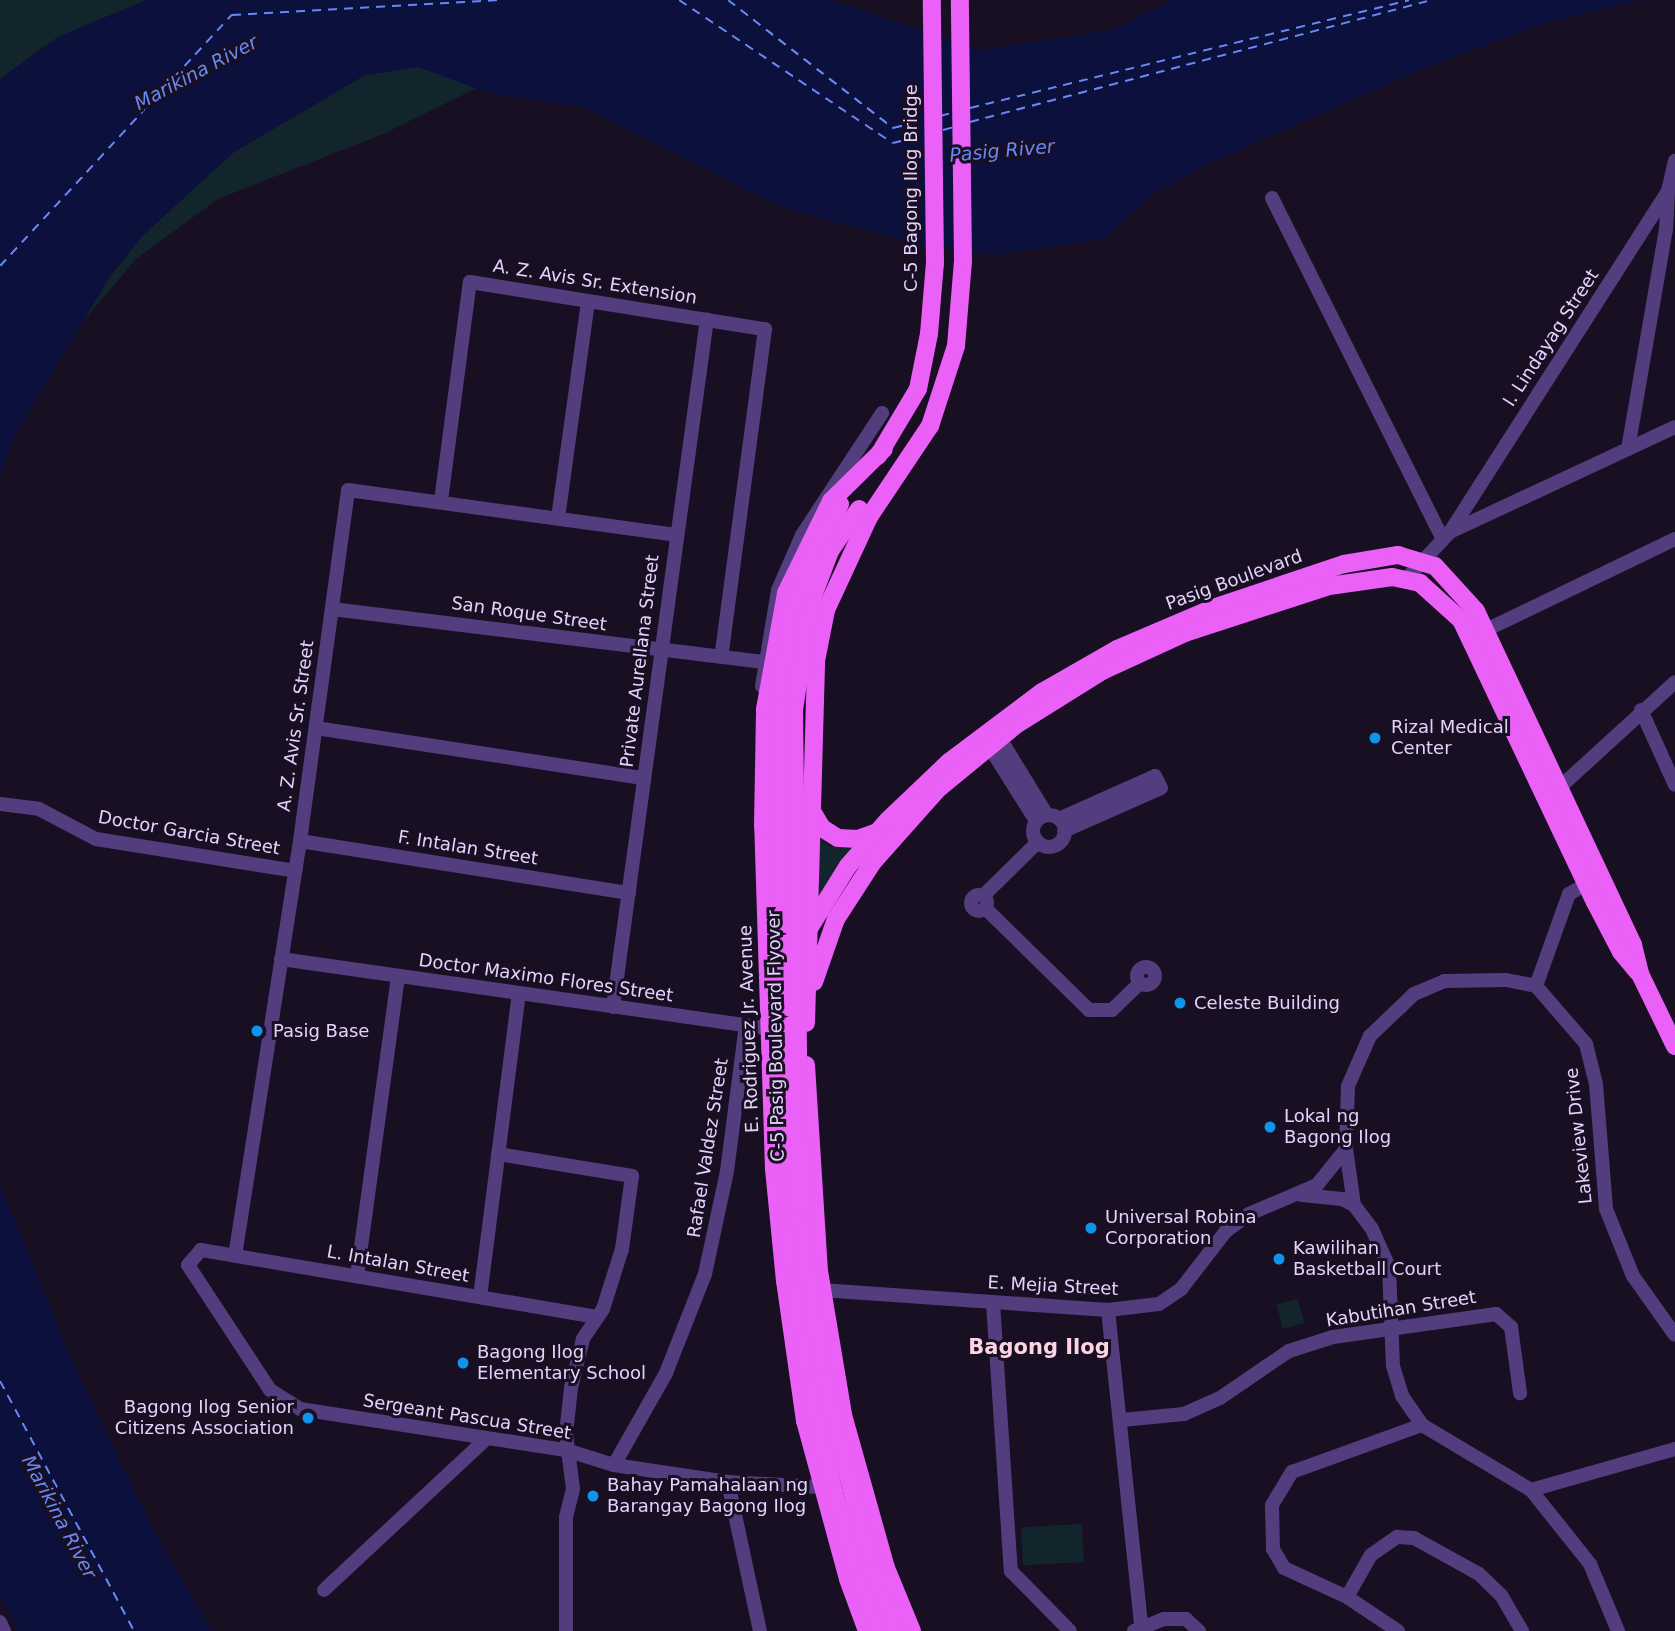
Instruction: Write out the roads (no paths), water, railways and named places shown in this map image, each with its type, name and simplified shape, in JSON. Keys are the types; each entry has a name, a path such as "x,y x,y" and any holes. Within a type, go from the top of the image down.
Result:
{"main road":[{"name":"C-5 Bagong Ilog Bridge","path":"884,449 918,389 929,334 935,263 932,0"},
{"path":"912,1631 887,1568 843,1415 821,1290 810,1182 805,1034 810,788 816,661 825,610 846,558 930,426 956,345 963,260 960,0"},
{"name":"E. Rodriguez Jr. Avenue","path":"867,1631 821,1487 805,1421 774,1169 763,826 765,709 786,593 809,540 831,501 884,449"},
{"name":"C-5 Pasig Boulevard Flyover","path":"880,1631 858,1577 828,1468 809,1383 787,1223 776,710 794,597 840,504 884,449"},
{"name":"C-5 Pasig Boulevard Flyover","path":"896,1631 872,1570 824,1380 800,1221 794,710 810,604 831,551 859,509 906,462"},
{"name":"Pasig Boulevard","path":"769,1028 808,932 848,866 877,832 928,781 995,726 1117,649 1213,608 1374,556 1420,560 1435,566 1464,593 1486,630 1633,944 1640,974 1675,1046"},
{"name":"Pasig Boulevard","path":"805,1034 817,966 844,904 903,824 994,742 1102,671 1185,633 1347,581 1407,578 1438,595 1461,620 1586,884 1621,952 1640,974"},
{"path":"810,808 822,828 834,836 853,839 877,832"},
{"path":"805,1421 843,1415"}],"street":[{"name":"I. Lindayag Street","path":"1446,535 1668,191 1675,161"},
{"path":"1628,449 1666,230 1668,191"},
{"path":"1272,198 1446,535"},
{"name":"A. Z. Avis Sr. Extension","path":"441,501 470,282 765,328 721,657"},
{"path":"558,518 588,301"},
{"name":"Private Aurellana Street","path":"613,1007 707,319"},
{"path":"763,826 756,810 764,662 778,590 802,535 882,413"},
{"path":"1407,578 1420,560 1446,535 1675,427"},
{"name":"A. Z. Avis Sr. Street","path":"236,1256 300,841 348,491 441,501"},
{"path":"441,501 676,535"},
{"path":"1486,630 1675,539"},
{"name":"San Roque Street","path":"332,609 661,652 764,662"},
{"path":"1559,788 1641,710 1675,682"},
{"path":"1641,710 1675,785"},
{"path":"316,728 644,778"},
{"path":"994,742 1052,822 1055,845 1038,842"},
{"path":"1038,842 1033,832 1052,822 1155,776 1161,788 1052,822"},
{"name":"Doctor Garcia Street","path":"0,804 38,809 96,839 295,871"},
{"name":"F. Intalan Street","path":"300,841 629,893"},
{"path":"1038,842 984,902 1089,1010 1112,1010 1140,983"},
{"path":"1586,884 1569,894 1536,986 1506,980 1444,981 1414,995 1384,1020 1360,1050 1348,1086 1346,1149 1354,1205 1389,1267 1393,1366 1402,1396 1422,1425 1531,1490 1590,1564 1618,1631"},
{"name":"Doctor Maximo Flores Street","path":"281,959 398,978 805,1034"},
{"path":"357,1276 398,978"},
{"name":"Lakeview Drive","path":"1536,986 1586,1044 1596,1084 1596,1129 1606,1209 1633,1276 1675,1335"},
{"path":"480,1297 519,994"},
{"name":"Rafael Valdez Street","path":"614,1465 666,1373 705,1275 727,1171 746,1025"},
{"name":"E. Mejia Street","path":"821,1290 1108,1310 1167,1301 1215,1241 1236,1222 1301,1195 1328,1176 1346,1149"},
{"path":"498,1154 632,1176 622,1249 597,1317 583,1339 571,1388 566,1450 573,1489 566,1517 566,1631"},
{"path":"1301,1195 1342,1199 1354,1205"},
{"name":"L. Intalan Street","path":"194,1256 201,1250 597,1317"},
{"name":"Sergeant Pascua Street","path":"194,1256 188,1265 271,1390 300,1409 566,1450 614,1465 728,1482 821,1487"},
{"path":"993,1303 1011,1571 1070,1631"},
{"path":"1108,1310 1122,1420 1137,1628 1186,1619 1199,1631"},
{"name":"Kabutihan Street","path":"1122,1420 1184,1413 1220,1398 1289,1351 1333,1337 1496,1314 1511,1327 1520,1393"},
{"path":"1398,1631 1348,1597 1305,1582 1277,1559 1271,1527 1279,1488 1292,1472 1422,1425"},
{"path":"324,1590 486,1439"},
{"path":"1531,1490 1675,1448"},
{"path":"728,1482 760,1631"},
{"path":"1348,1597 1371,1555 1397,1537 1414,1538 1479,1574 1501,1595 1522,1631"},
{"path":"0,1622 4,1631"}],"water":[{"path":"147,0 831,0 979,50 1110,30 1173,0 1642,0 1553,21 1434,64 1210,163 1153,194 1104,239 995,255 918,245 776,205 585,108 486,92 418,67 365,75 234,152 142,236 109,278 16,434 0,474 0,79 58,37"},
{"name":"Marikina River","path":"0,1185 76,1370 158,1539 212,1631 19,1631 0,1597"}],"place":[{"name":"Rizal Medical Center","path":"1375,738"},
{"name":"Celeste Building","path":"1180,1003"},
{"name":"Pasig Base","path":"257,1031"},
{"name":"Lokal ng Bagong Ilog","path":"1270,1127"},
{"name":"Universal Robina Corporation","path":"1091,1228"},
{"name":"Kawilihan Basketball Court","path":"1279,1259"},
{"name":"Bagong Ilog Elementary School","path":"463,1363"},
{"name":"Bagong Ilog Senior Citizens Association","path":"308,1418"},
{"name":"Bahay Pamahalaan ng Barangay Bagong Ilog","path":"593,1496"}],"district":[{"name":"Bagong Ilog","path":"1039,1347"}],"water label":[{"name":"Pasig River","path":"1002,151"}]}
